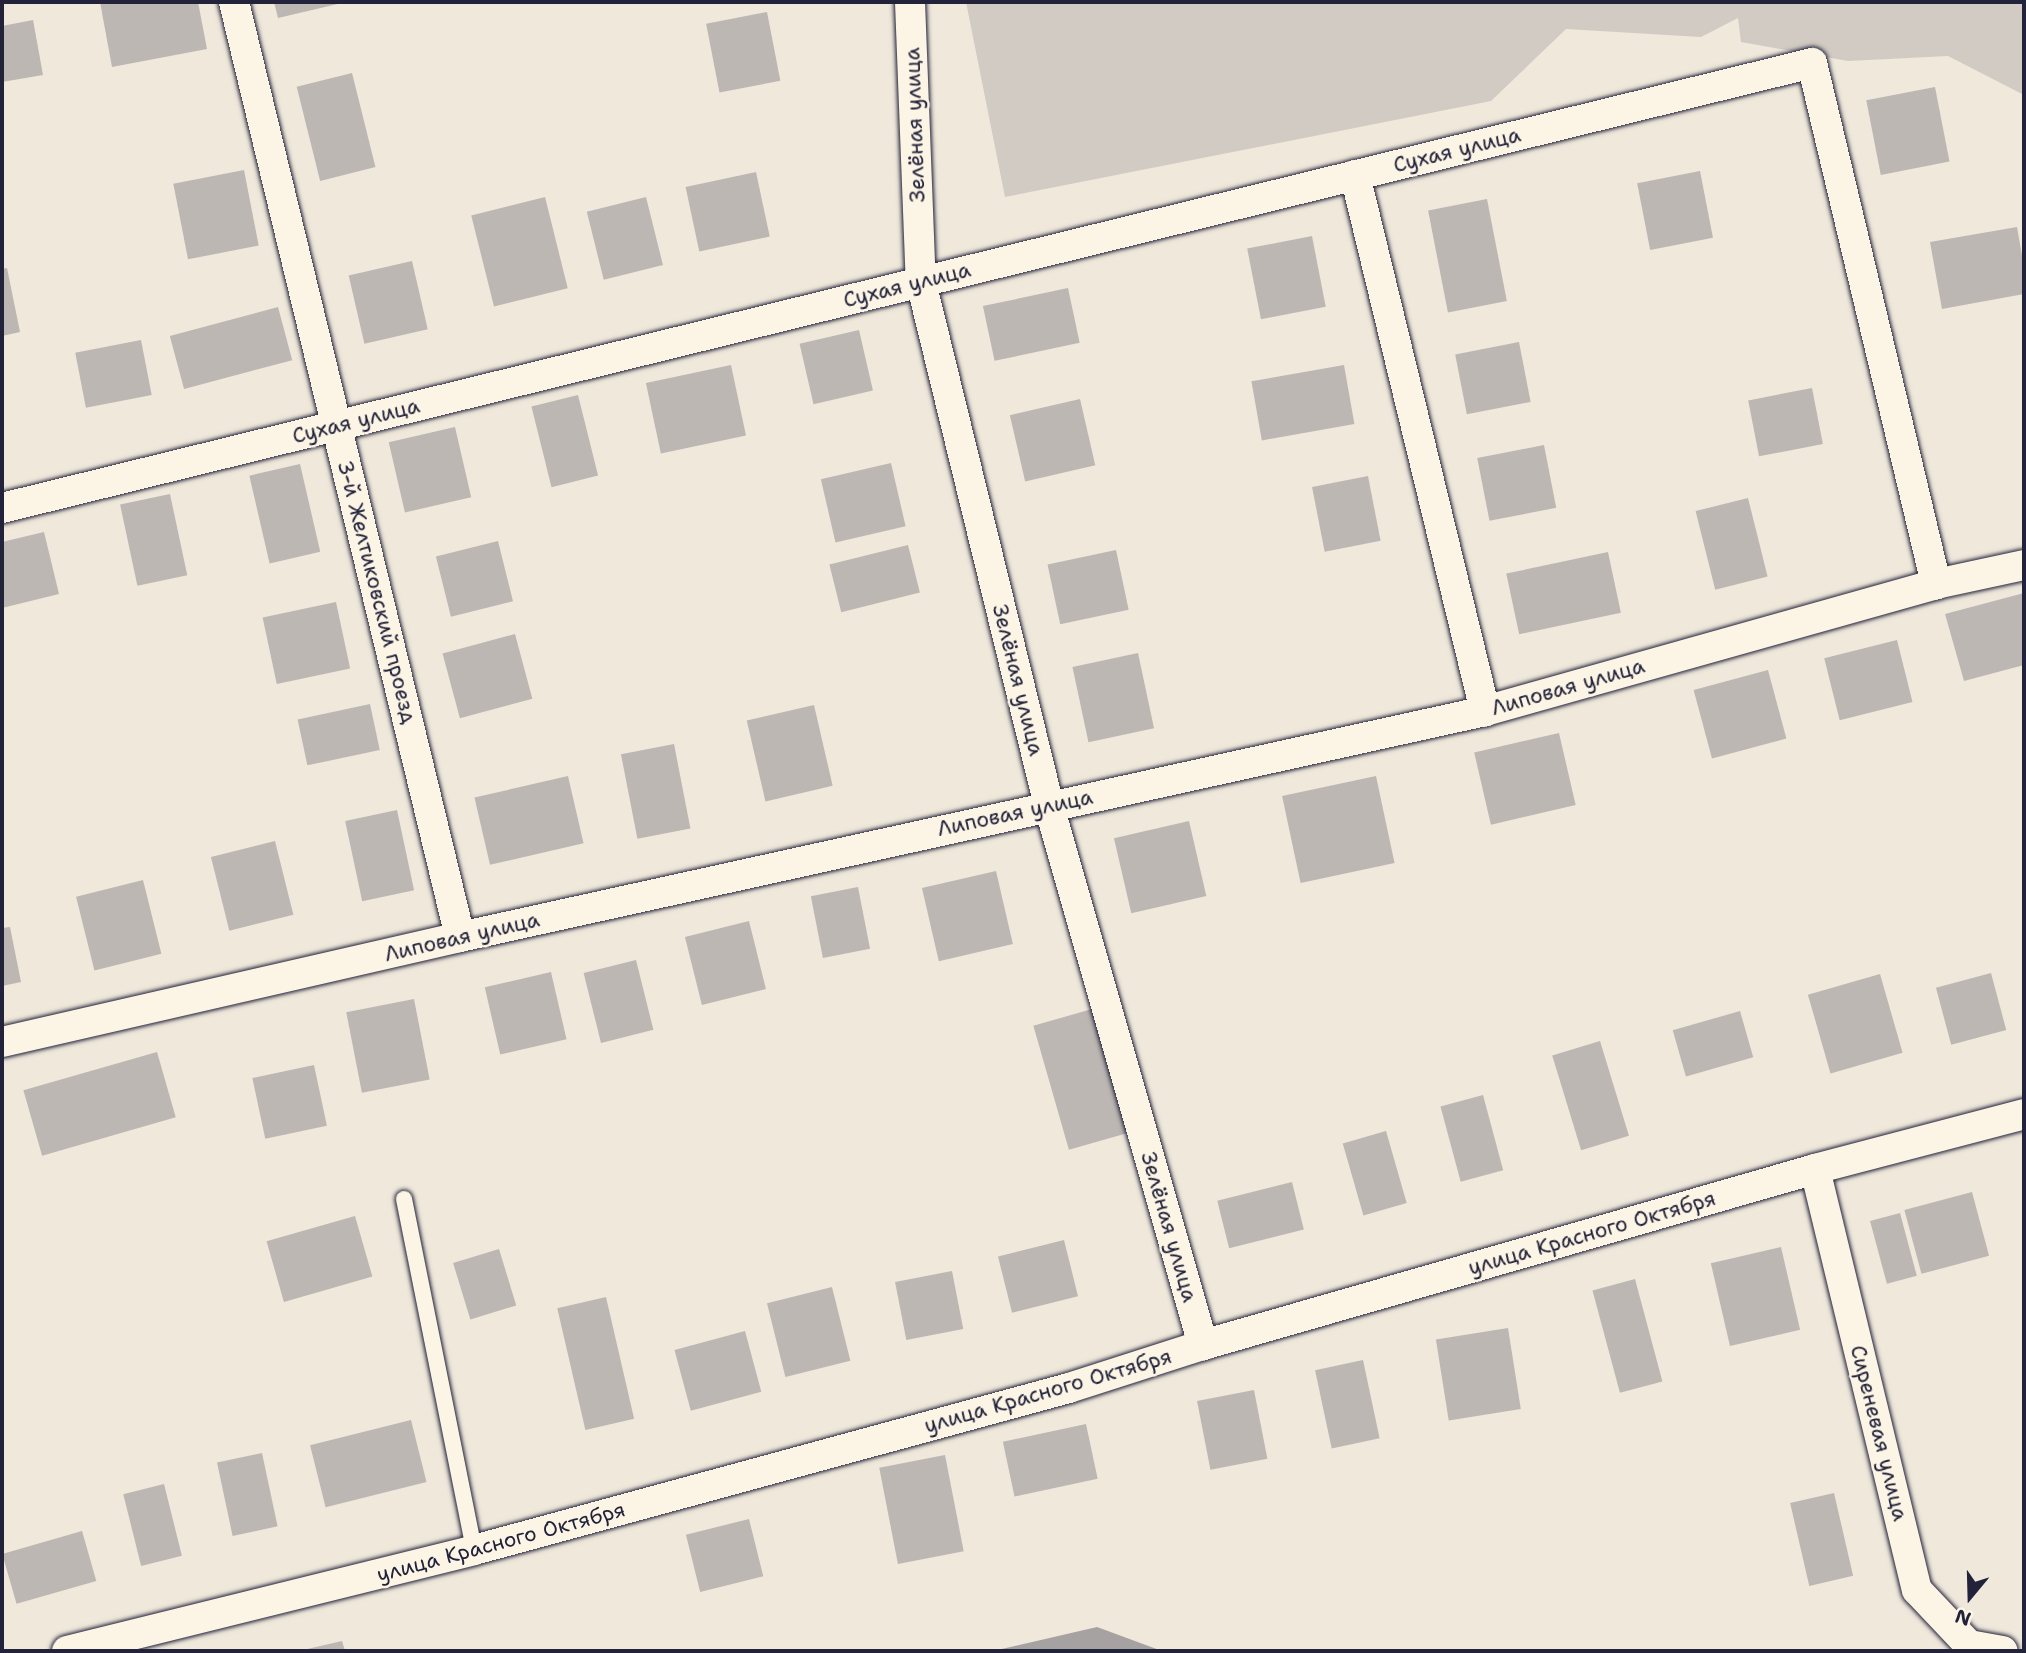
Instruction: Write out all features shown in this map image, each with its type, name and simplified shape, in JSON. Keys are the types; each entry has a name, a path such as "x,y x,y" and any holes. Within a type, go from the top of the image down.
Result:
{"street":[{"name":"3-й Желтиковский проезд","path":"234,2 460,937"},
{"name":"Зелёная улица","path":"910,2 921,282 1049,806 1203,1345"},
{"name":"Сухая улица","path":"2,508 1812,63 1936,584"},
{"path":"1355,175 1485,711"},
{"name":"Липовая улица","path":"2,1042 460,937 1485,711 1936,584 2024,565"},
{"name":"улица Красного Октября","path":"67,1651 474,1550 1069,1388 1203,1345 1815,1169 2024,1114"},
{"name":"Сиреневая улица","path":"1815,1169 1917,1590 1969,1645 2002,1651"}],"lane":[{"path":"404,1199 474,1550"}],"shaded area":[{"path":"966,2 2024,2 2024,95 1948,56 1848,61 1741,42 1738,18 1701,37 1566,29 1491,101 1005,197"},
{"path":"1097,1627 1162,1651 993,1651"}],"building":[{"path":"100,2 198,2 207,49 112,67"},
{"path":"274,2 342,2 342,3 278,18"},
{"path":"767,12 780,81 719,93 706,24"},
{"path":"33,20 43,75 2,82 2,26"},
{"path":"352,73 375,167 320,181 297,87"},
{"path":"1935,87 1950,162 1881,175 1866,100"},
{"path":"244,170 259,246 188,259 173,184"},
{"path":"1700,171 1713,238 1650,250 1637,183"},
{"path":"756,172 770,237 699,252 686,187"},
{"path":"545,197 568,288 494,307 471,215"},
{"path":"646,197 663,265 604,280 587,212"},
{"path":"1487,199 1507,301 1448,313 1428,210"},
{"path":"2017,227 2024,267 2024,294 1942,309 1930,242"},
{"path":"1312,236 1326,307 1261,319 1247,249"},
{"path":"412,261 428,329 364,344 349,276"},
{"path":"7,268 20,332 2,336 2,269"},
{"path":"1068,288 1080,343 995,361 983,306"},
{"path":"278,307 292,360 184,389 170,336"},
{"path":"859,330 873,390 814,404 800,344"},
{"path":"141,340 152,395 86,408 75,353"},
{"path":"1519,342 1531,402 1467,414 1455,354"},
{"path":"731,365 746,435 661,454 646,383"},
{"path":"1344,365 1354,424 1262,440 1251,381"},
{"path":"1812,388 1823,444 1759,456 1748,400"},
{"path":"578,395 598,476 552,487 531,407"},
{"path":"1080,399 1095,465 1025,481 1010,415"},
{"path":"455,427 471,497 405,512 389,442"},
{"path":"1544,445 1556,508 1489,521 1477,458"},
{"path":"891,463 906,526 835,543 821,479"},
{"path":"300,464 320,552 270,563 249,476"},
{"path":"1368,476 1381,541 1325,552 1312,487"},
{"path":"170,494 187,575 137,586 120,505"},
{"path":"1748,498 1768,577 1715,590 1696,511"},
{"path":"44,532 59,594 2,608 2,542"},
{"path":"498,541 513,601 451,617 436,556"},
{"path":"908,545 920,593 841,612 829,565"},
{"path":"1116,550 1129,610 1060,624 1048,565"},
{"path":"1608,552 1621,613 1519,634 1506,574"},
{"path":"2024,593 2024,665 1964,681 1945,614"},
{"path":"336,602 350,669 277,684 263,618"},
{"path":"515,634 532,699 460,718 443,653"},
{"path":"1897,640 1912,702 1840,720 1824,658"},
{"path":"1138,653 1154,728 1088,742 1072,667"},
{"path":"1768,670 1786,739 1712,759 1694,690"},
{"path":"370,704 380,750 307,765 298,719"},
{"path":"814,705 833,786 765,801 747,721"},
{"path":"1559,733 1576,805 1491,825 1474,753"},
{"path":"674,744 690,828 637,839 621,754"},
{"path":"568,776 584,843 490,865 474,798"},
{"path":"1376,776 1395,863 1301,883 1282,796"},
{"path":"397,810 414,890 362,901 345,821"},
{"path":"1189,821 1206,896 1131,913 1114,838"},
{"path":"275,841 293,915 229,931 211,857"},
{"path":"996,871 1013,944 939,961 922,888"},
{"path":"143,880 161,954 94,970 76,897"},
{"path":"858,887 870,949 823,958 811,896"},
{"path":"749,921 766,989 702,1005 685,937"},
{"path":"10,927 21,982 2,986 2,928"},
{"path":"636,960 653,1030 601,1043 584,973"},
{"path":"551,972 567,1039 500,1055 485,987"},
{"path":"1991,973 2006,1030 1951,1045 1936,988"},
{"path":"1880,974 1903,1053 1831,1073 1808,995"},
{"path":"414,999 430,1079 362,1093 346,1012"},
{"path":"1092,1009 1128,1133 1069,1150 1033,1026"},
{"path":"1740,1011 1753,1057 1686,1076 1673,1030"},
{"path":"1600,1041 1629,1136 1581,1150 1552,1056"},
{"path":"157,1052 176,1117 42,1156 23,1090"},
{"path":"314,1065 327,1126 265,1139 252,1078"},
{"path":"1483,1095 1503,1170 1461,1182 1440,1106"},
{"path":"1386,1131 1407,1203 1363,1215 1343,1143"},
{"path":"1292,1182 1304,1230 1229,1248 1217,1201"},
{"path":"1972,1192 1989,1256 1921,1274 1904,1210"},
{"path":"1900,1213 1917,1276 1887,1284 1870,1221"},
{"path":"355,1216 372,1277 284,1302 267,1241"},
{"path":"1064,1240 1078,1296 1012,1313 998,1256"},
{"path":"1781,1247 1800,1330 1730,1346 1711,1263"},
{"path":"499,1249 516,1305 470,1319 453,1263"},
{"path":"952,1271 963,1329 906,1340 895,1282"},
{"path":"1635,1279 1662,1381 1620,1393 1592,1290"},
{"path":"832,1287 850,1361 785,1377 767,1303"},
{"path":"606,1297 634,1419 585,1430 557,1308"},
{"path":"1508,1328 1521,1409 1449,1420 1436,1339"},
{"path":"745,1331 761,1392 691,1411 674,1350"},
{"path":"1363,1360 1380,1438 1332,1448 1315,1370"},
{"path":"1254,1390 1267,1459 1210,1470 1197,1401"},
{"path":"411,1420 426,1482 326,1507 310,1445"},
{"path":"1086,1424 1098,1479 1015,1496 1003,1442"},
{"path":"262,1453 278,1526 233,1536 217,1463"},
{"path":"945,1455 964,1551 898,1564 879,1468"},
{"path":"164,1484 182,1556 141,1566 123,1494"},
{"path":"1834,1493 1853,1576 1809,1586 1790,1503"},
{"path":"749,1519 763,1576 700,1592 686,1535"},
{"path":"82,1531 96,1581 17,1604 2,1554"},
{"path":"342,1641 345,1651 303,1651 303,1650"}]}
